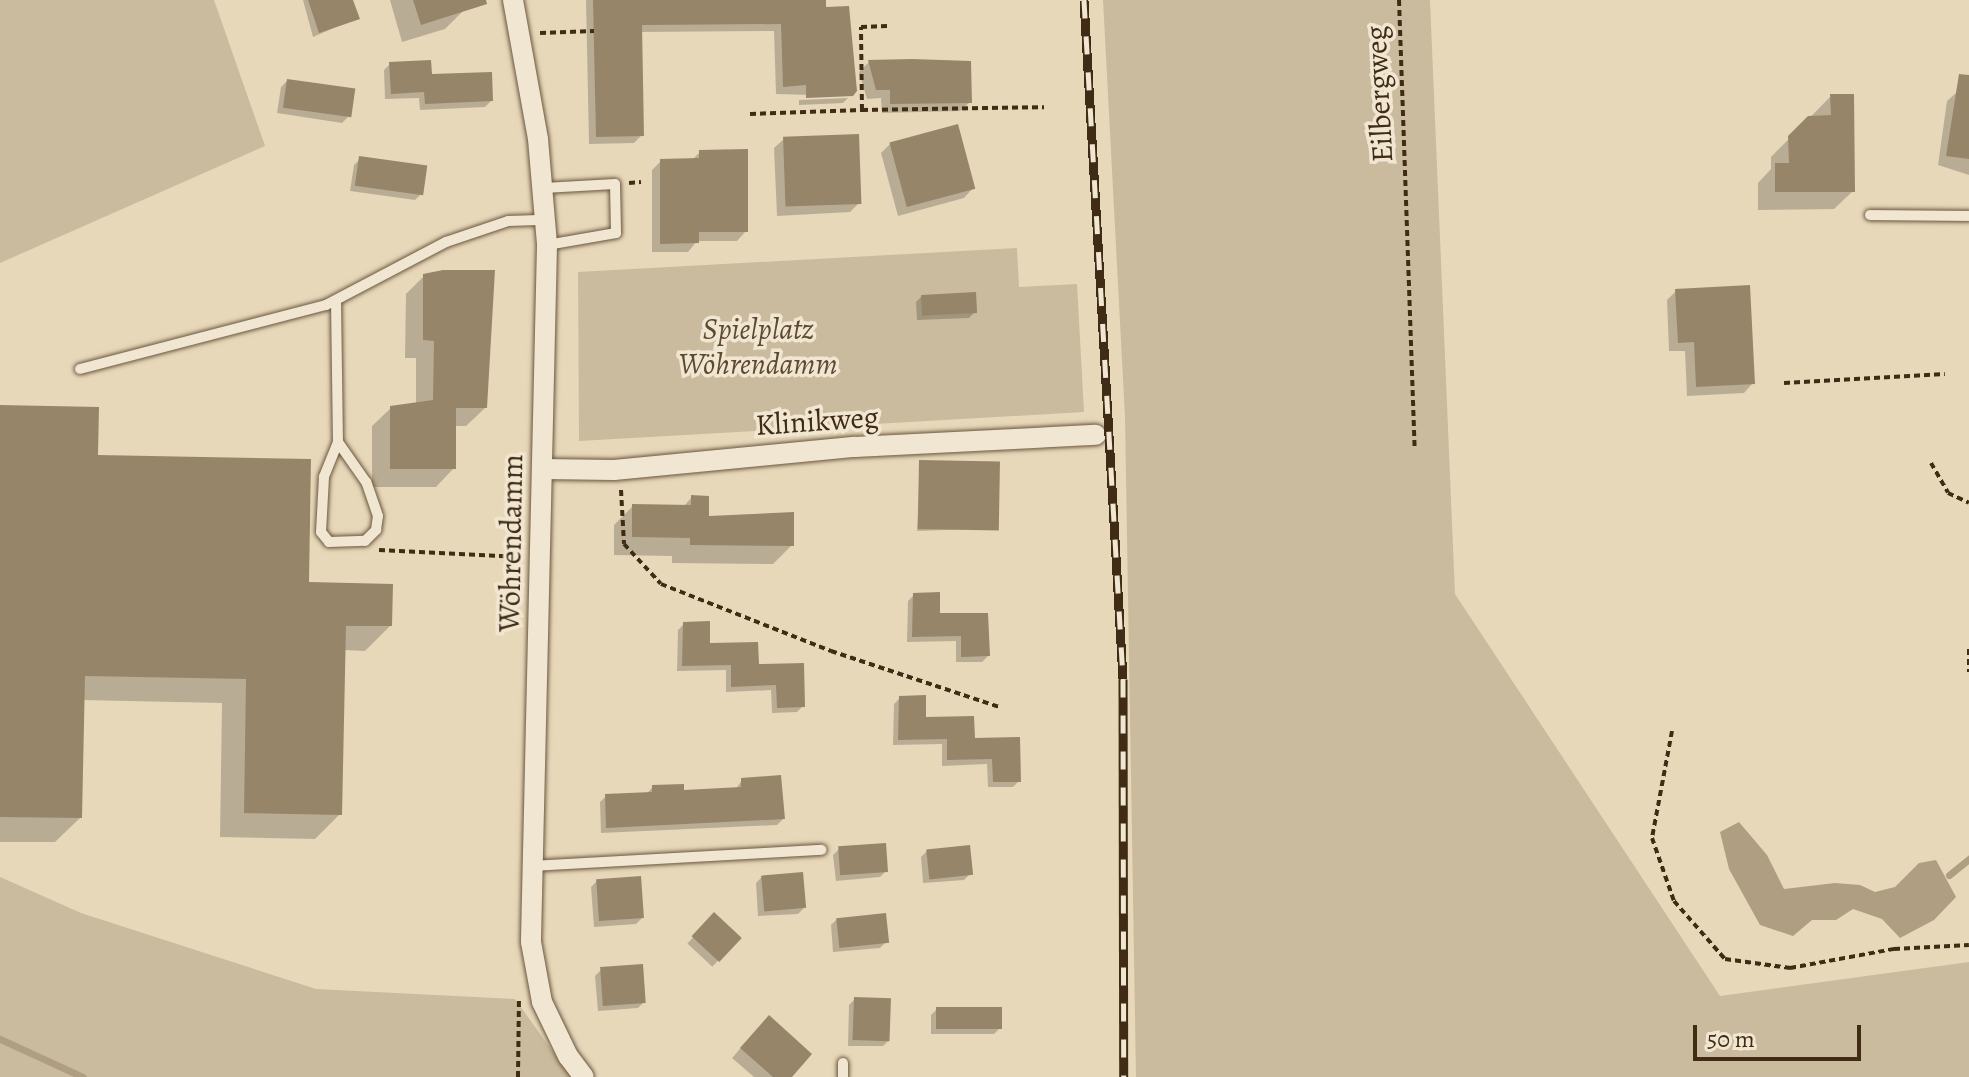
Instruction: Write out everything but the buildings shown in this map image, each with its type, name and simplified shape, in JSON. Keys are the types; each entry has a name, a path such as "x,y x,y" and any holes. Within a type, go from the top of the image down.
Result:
{"street":[{"name":"Wöhrendamm","path":"513,0 522,33 544,188 547,245 543,564 531,942 537,982 568,1056 584,1077"},
{"name":"Klinikweg","path":"543,469 619,468 855,447 1096,435"}],"lane":[{"path":"544,188 615,184 616,233 547,245"},
{"path":"1870,215 1969,216"},
{"path":"80,369 336,301 446,242 508,221 546,220"},
{"path":"336,301 338,442 324,477 321,532 329,542 365,541 376,530 378,516 366,482 338,442"},
{"path":"532,866 822,850"},
{"path":"843,1063 843,1077"}],"path":[{"name":"Eilbergweg","path":"1399,0 1415,447"},
{"path":"862,110 861,27 887,26"},
{"path":"522,33 594,31"},
{"path":"750,114 1044,107"},
{"path":"1784,383 1945,374"},
{"path":"1931,463 1948,493 1969,503"},
{"path":"619,468 624,544 661,584 831,651 999,707"},
{"path":"369,549 505,553 543,564"},
{"path":"1969,649 1969,672"},
{"path":"1672,731 1652,838 1674,901 1709,946 1725,959 1790,968 1894,949 1969,945"},
{"path":"518,1077 519,984"}],"green space":[{"path":"0,0 214,0 265,146 0,263"},
{"path":"1103,0 1430,0 1455,594 1720,996 1969,962 1969,1077 1136,1077 1125,417"},
{"name":"Spielplatz Wöhrendamm","path":"1017,248 1019,287 1077,284 1084,412 579,441 578,272"},
{"path":"0,877 81,913 316,989 515,999 571,1077 0,1077"}],"shaded area":[{"path":"1739,822 1767,855 1784,889 1835,883 1860,885 1875,892 1895,887 1919,863 1936,860 1956,897 1934,920 1900,938 1882,919 1853,909 1836,920 1812,920 1793,936 1760,925 1729,869 1720,832"}],"waterway":[{"path":"1949,875 1969,859"},
{"path":"0,1039 83,1077"}],"railway":[{"path":"1084,0 1123,679 1124,1077"}]}
